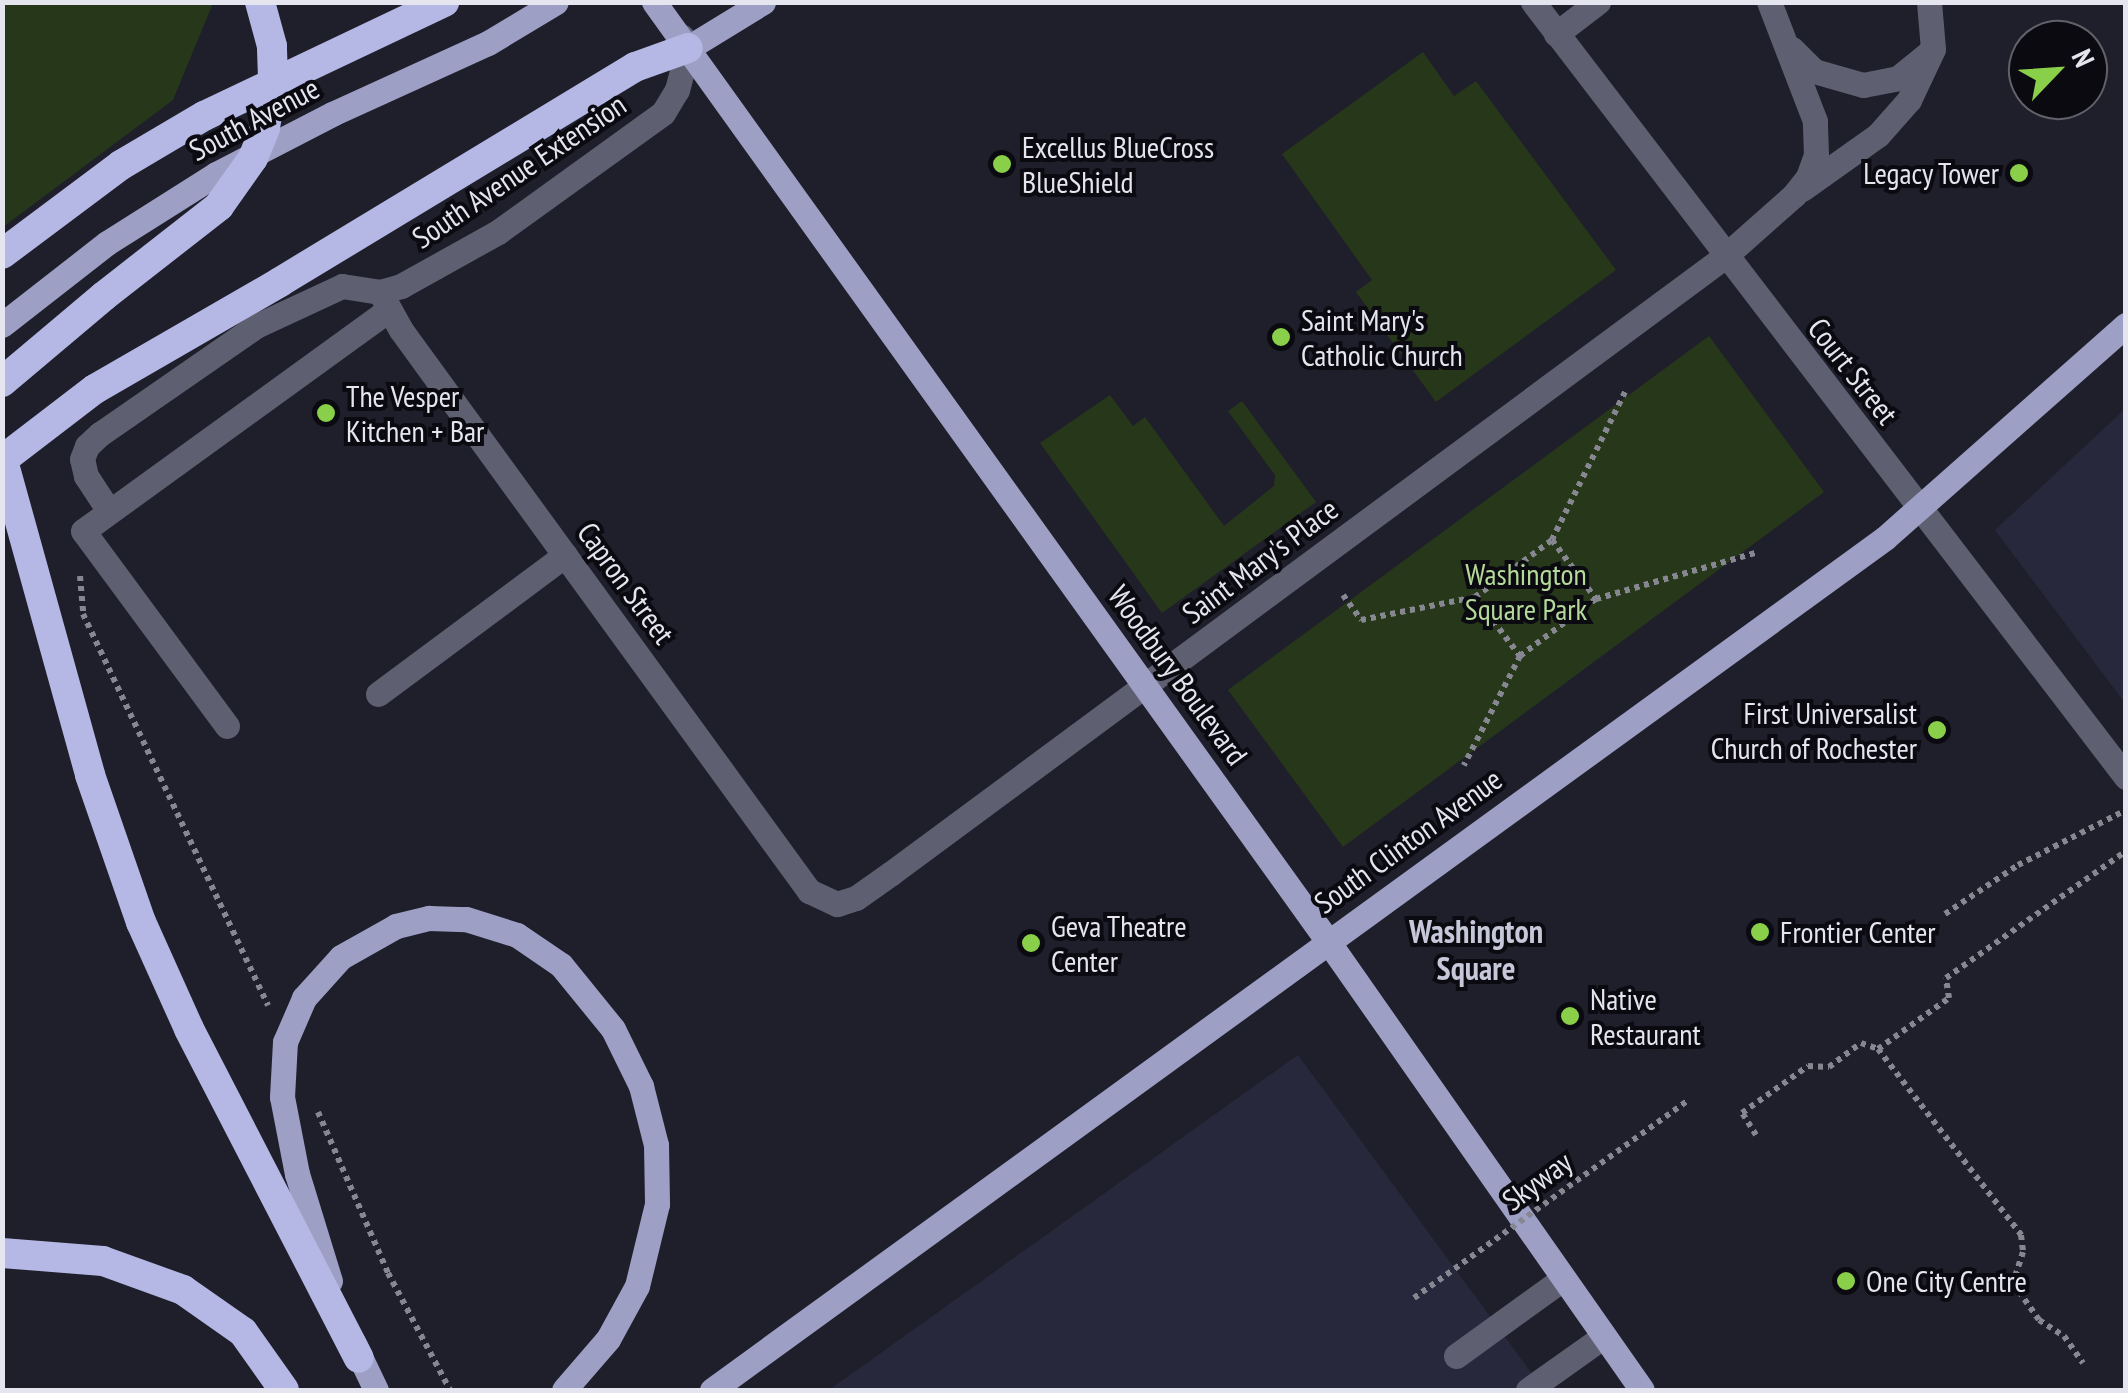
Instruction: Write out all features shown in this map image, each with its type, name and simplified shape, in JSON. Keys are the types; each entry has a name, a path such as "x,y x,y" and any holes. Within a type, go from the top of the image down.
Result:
{"highway":[{"path":"2,382 76,316 207,217 238,184 260,143 272,94 272,46 260,2"},
{"path":"2,254 121,165 204,116 444,2"},
{"path":"359,1358 189,1030 141,922 90,775 4,463 95,389 635,67 688,48"},
{"path":"2,1252 103,1261 183,1290 243,1332 284,1390"}],"main road":[{"name":"South Avenue","path":"2,325 107,243 216,174 332,114 488,43 556,2"},
{"name":"Woodbury Boulevard","path":"654,2 1327,940 1561,1280 1642,1390"},
{"path":"688,48 764,2"},
{"name":"South Clinton Avenue","path":"721,1384 1919,510 2126,325"},
{"path":"376,1390 359,1358 334,1292 290,1144 282,1096 285,1042 304,998 353,948 382,931 412,921 482,922 517,934 547,953 588,994 628,1058 652,1126 658,1184 644,1266 619,1322 564,1390"}],"street":[{"path":"664,2 688,48"},
{"name":"Court Street","path":"1533,2 1724,257 2126,777"},
{"path":"1556,34 1598,2"},
{"path":"1768,2 1808,97 1816,133 1813,166 1794,195"},
{"path":"1778,28 1806,64 1852,84 1898,78 1933,48 1929,2"},
{"name":"South Avenue Extension","path":"384,301 342,286 256,326 100,434 82,459 91,486 110,511 410,282 482,242 663,113 677,90 688,48"},
{"name":"Saint Mary's Place","path":"829,904 846,902 866,892 1724,257 1794,195 1890,124 1917,87 1933,48"},
{"name":"Capron Street","path":"384,301 808,891 829,904"},
{"path":"110,511 83,531 227,726"},
{"path":"378,694 565,555"},
{"path":"1456,1356 1561,1280"},
{"path":"1528,1390 1604,1336"}],"path":[{"path":"1344,596 1361,620 1475,597 1552,540 1625,392"},
{"path":"1552,540 1596,599"},
{"path":"96,550 78,582 84,614 273,1017"},
{"path":"1464,765 1520,656 1596,599 1755,553"},
{"path":"1475,597 1520,656"},
{"path":"1945,914 2018,865 2126,810"},
{"path":"1878,1048 1949,998 1946,978 2126,850"},
{"path":"1756,1135 1742,1113 1795,1075 1808,1066 1829,1066 1861,1043 1878,1048 2021,1235 2023,1252 2014,1282 2039,1320 2064,1336 2083,1363"},
{"name":"Skyway","path":"1414,1298 1687,1101"},
{"path":"315,1105 416,1327 450,1390"}],"shaded area":[{"path":"2125,409 2125,703 1995,530"},
{"path":"1298,1055 1544,1390 829,1390"}],"green space":[{"path":"3,2 213,3 173,100 3,227"},
{"path":"1423,52 1454,96 1476,81 1616,270 1436,402 1356,292 1372,280 1282,154"},
{"name":"Washington Square Park","path":"1709,336 1824,492 1343,847 1228,690"},
{"path":"1110,395 1133,426 1145,417 1224,526 1274,486 1275,475 1228,411 1242,401 1316,502 1162,613 1040,443"}],"place":[{"name":"Excellus BlueCross BlueShield","path":"1002,164"},
{"name":"Legacy Tower","path":"2019,173"},
{"name":"Saint Mary's Catholic Church","path":"1281,337"},
{"name":"The Vesper Kitchen + Bar","path":"326,413"},
{"name":"First Universalist Church of Rochester","path":"1937,730"},
{"name":"Frontier Center","path":"1760,932"},
{"name":"Geva Theatre Center","path":"1031,943"},
{"name":"Native Restaurant","path":"1570,1016"},
{"name":"One City Centre","path":"1846,1281"}],"district":[{"name":"Washington Square","path":"1476,950"}]}
